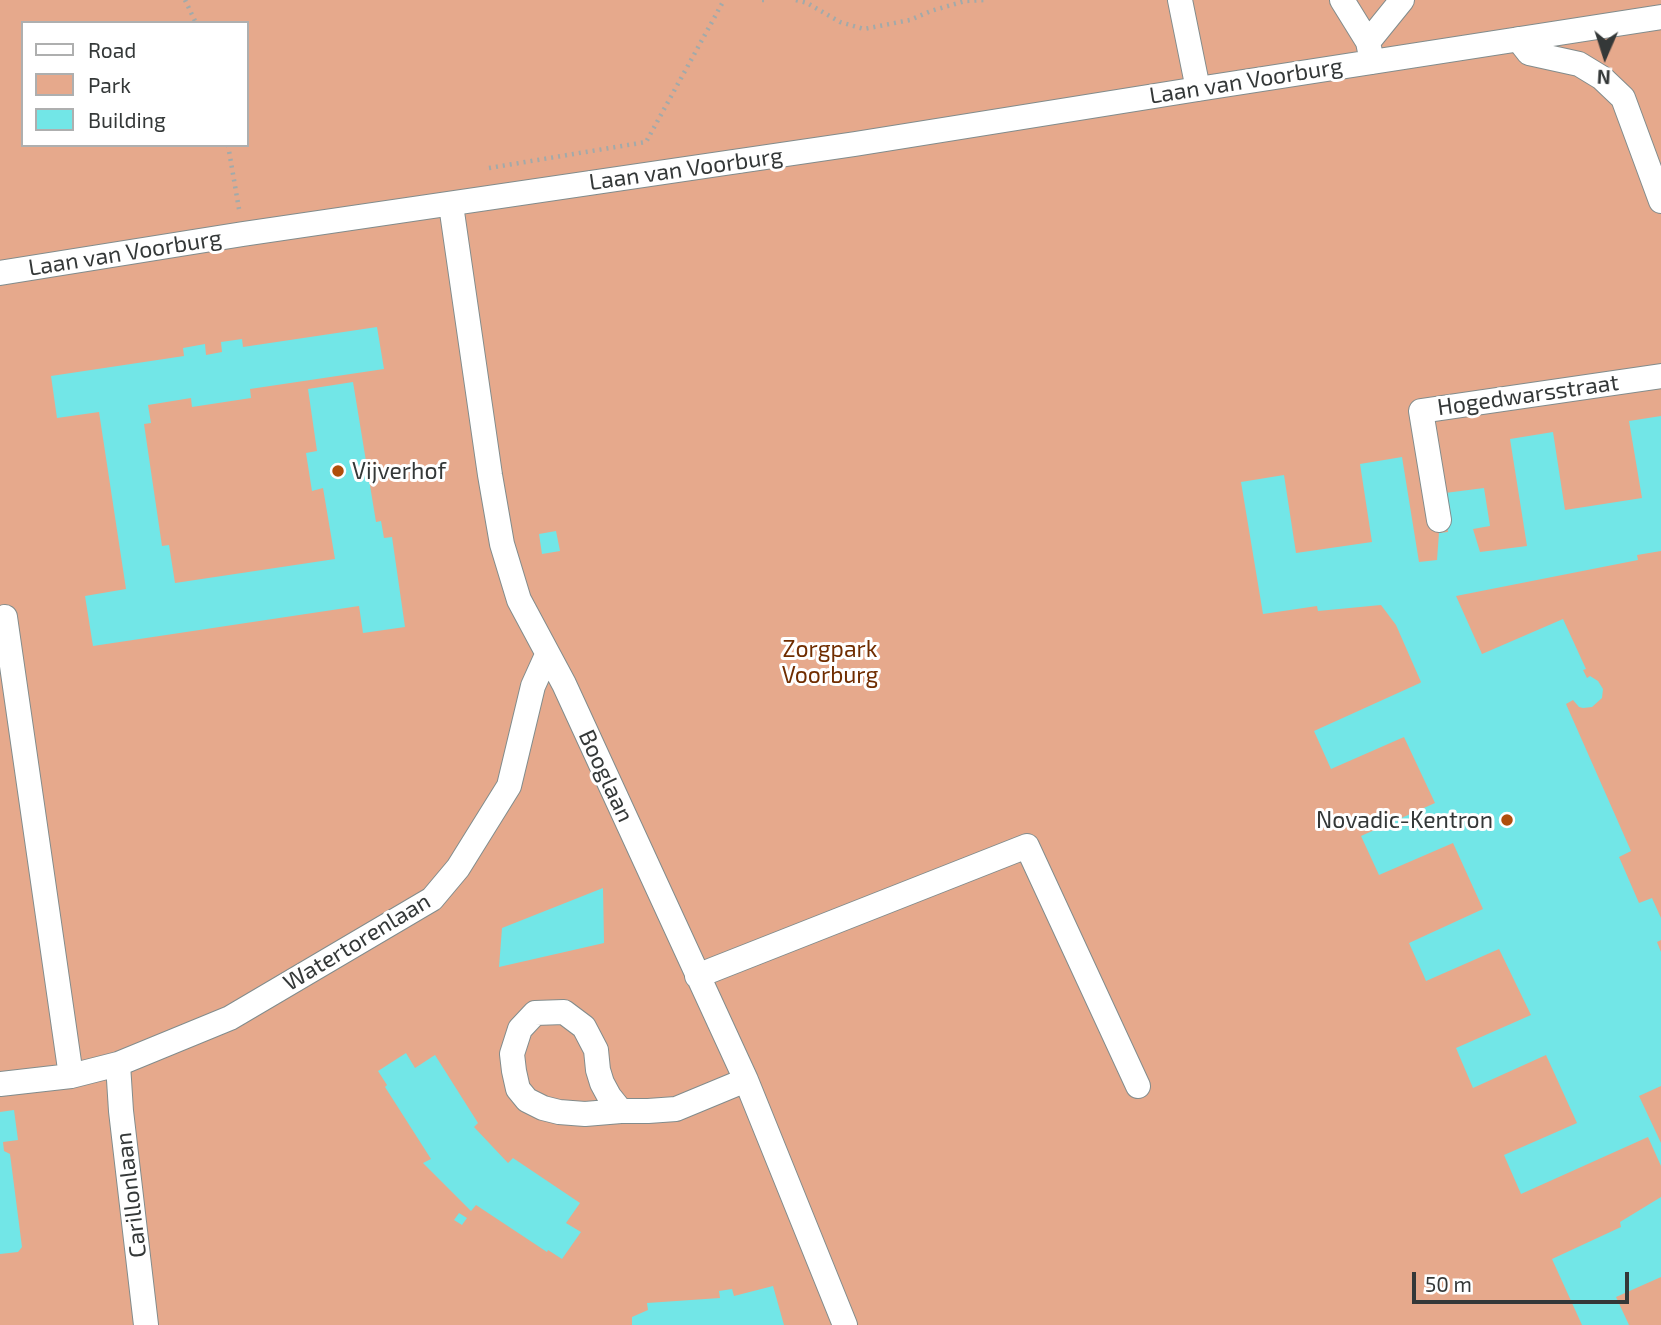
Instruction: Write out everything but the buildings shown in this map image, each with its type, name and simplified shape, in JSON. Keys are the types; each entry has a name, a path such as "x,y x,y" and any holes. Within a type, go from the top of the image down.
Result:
{"street":[{"path":"1180,0 1198,89"},
{"path":"1342,0 1370,52"},
{"name":"Laan van Voorburg","path":"1370,52 1402,0"},
{"name":"Laan van Voorburg","path":"0,273 243,234 855,144 1198,89 1370,52 1518,39 1661,17"},
{"path":"1518,39 1529,53 1579,64 1602,78 1623,98 1661,201"},
{"name":"Booglaan","path":"451,205 502,544 519,600 564,684 746,1080 845,1325"},
{"name":"Hogedwarsstraat","path":"1439,520 1421,411 1661,376"},
{"path":"5,617 71,1076"},
{"name":"Watertorenlaan","path":"0,1084 71,1076 118,1064 230,1018 432,899 458,868 509,786 533,686 547,655"},
{"path":"698,976 1027,846 1138,1086"},
{"path":"621,1111 602,1083 596,1050 584,1027 564,1013 535,1013 520,1029 512,1054 518,1089 527,1100 543,1108 585,1114 676,1109 746,1080"},
{"name":"Carillonlaan","path":"118,1064 146,1325"}],"path":[{"path":"184,0 195,21"},
{"path":"483,169 646,142 724,0"},
{"path":"796,0 840,22 864,29 911,20 965,1 985,0"},
{"path":"228,147 243,234"}],"green space":[{"name":"Zorgpark Voorburg","path":"0,0 1661,0 1661,1325 0,1325"}],"place":[{"name":"Vijverhof","path":"338,471"},
{"name":"Novadic-Kentron","path":"1507,820"}]}
